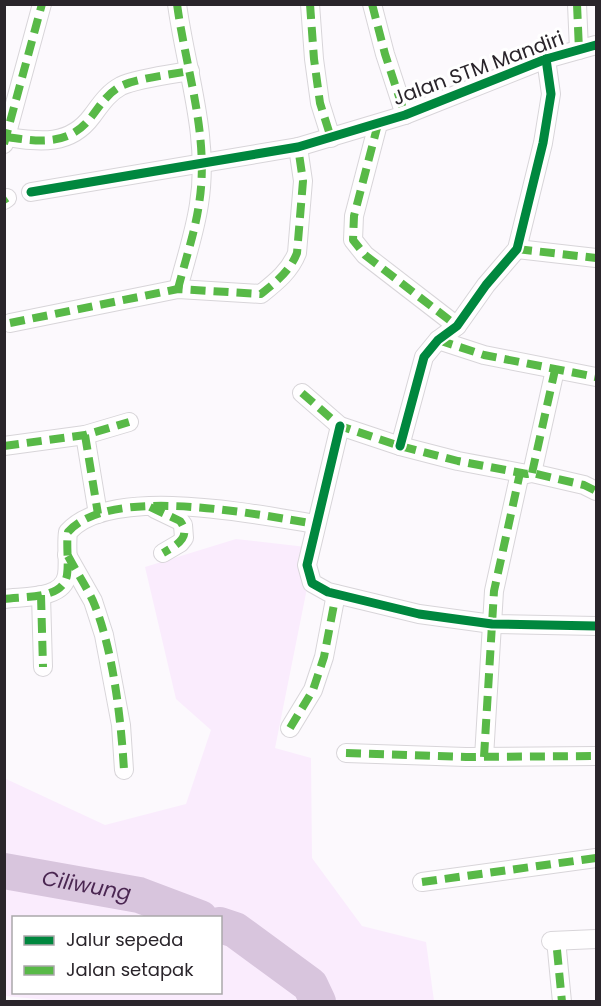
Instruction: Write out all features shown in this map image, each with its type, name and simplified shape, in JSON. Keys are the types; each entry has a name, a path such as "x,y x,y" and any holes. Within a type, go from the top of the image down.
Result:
{"street":[{"path":"42,4 6,140 41,142 65,137 84,126 108,94 123,85 190,71"},
{"path":"177,4 199,121 202,162 199,204 178,288"},
{"path":"310,4 320,103 331,138"},
{"path":"372,4 382,45 405,115"},
{"path":"578,4 588,47"},
{"name":"Jalan STM Mandiri","path":"31,192 298,147 405,115 546,59 588,47"},
{"path":"400,446 424,357 438,340 457,326 486,285 517,249 543,143 551,94 546,59"},
{"path":"375,125 354,216 354,240 360,250 457,326"},
{"path":"10,323 178,288 261,294 281,278 297,253 303,181 298,147"},
{"path":"517,249 597,258"},
{"path":"438,340 484,355 597,377"},
{"path":"484,757 494,591 555,370"},
{"path":"302,393 340,426 400,446 458,461 584,485 597,491"},
{"path":"4,446 85,435 129,422"},
{"path":"340,426 307,565 312,583 336,594 420,614 492,624 597,626"},
{"path":"85,435 98,514"},
{"path":"4,599 55,591 66,578 68,532 81,522 98,514 147,506 221,509 316,524"},
{"path":"147,506 180,521 183,525 184,538 163,553"},
{"path":"67,553 93,601 105,635 121,725 124,770"},
{"path":"290,728 313,690 317,679 324,657 336,594"},
{"path":"41,595 43,667"},
{"path":"346,753 484,757 597,756"},
{"path":"422,882 597,858"},
{"path":"562,1002 554,945 597,939"}],"shaded area":[{"path":"236,539 315,548 275,748 311,758 312,858 362,926 426,942 434,1001 70,1002 5,996 4,778 105,825 186,804 211,730 176,699 145,567"}],"waterway":[{"name":"Ciliwung","path":"4,871 139,895 195,916"},
{"name":"Ciliwung","path":"222,926 235,930 310,985 318,1002"}],"marked path":[{"path":"4,144 42,4"},
{"path":"177,4 196,104 202,179 195,225 178,289"},
{"path":"310,4 320,103 331,138"},
{"path":"372,4 405,115"},
{"path":"577,4 579,50"},
{"path":"7,137 31,140 54,140 64,137 83,126 108,95 121,86 144,79 190,71"},
{"path":"378,124 354,216 353,240 365,255 457,326"},
{"path":"10,323 178,289 261,294 286,271 297,253 303,181 298,147"},
{"path":"517,249 596,258"},
{"path":"438,340 484,355 596,377"},
{"path":"532,473 555,370"},
{"path":"302,393 340,426 400,446 458,461 532,473 584,485 596,491"},
{"path":"4,446 85,435 129,422"},
{"path":"85,435 98,514"},
{"path":"484,757 494,591 520,473"},
{"path":"4,599 41,595 58,589 64,583 67,575 68,532 89,518 117,509 150,506 187,507 224,510 316,524"},
{"path":"150,507 180,521 183,527 184,536 181,540 163,553"},
{"path":"68,556 93,601 106,640 118,707 124,770"},
{"path":"290,728 313,690 324,657 336,594"},
{"path":"41,595 43,667"},
{"path":"346,753 466,757 596,756"},
{"path":"422,882 596,858"},
{"path":"557,950 562,1002"}],"cycle path":[{"path":"31,192 298,147 405,115 546,59 596,45"},
{"path":"400,446 424,357 438,340 457,326 486,285 517,249 543,143 551,94 546,59"},
{"path":"340,426 307,565 312,583 328,592 419,614 492,624 596,626"}]}
